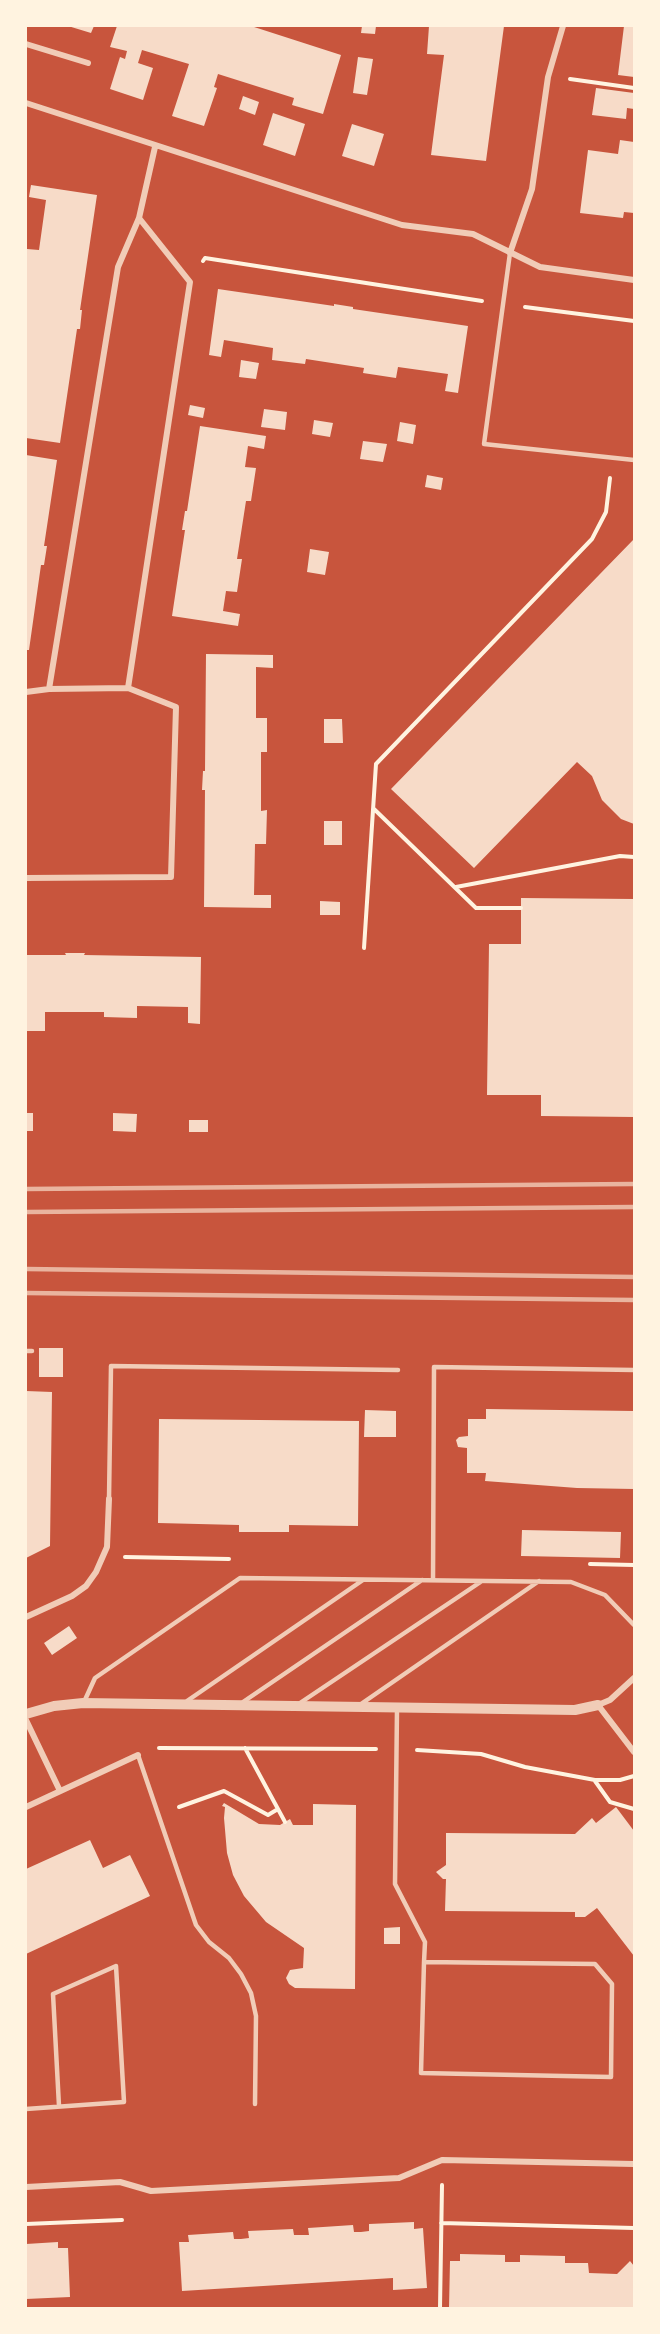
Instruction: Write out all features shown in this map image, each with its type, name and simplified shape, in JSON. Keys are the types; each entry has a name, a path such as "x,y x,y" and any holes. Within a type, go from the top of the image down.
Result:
{"street":[{"path":"510,253 532,189 548,77 563,26"},
{"path":"26,44 88,63"},
{"path":"26,103 155,147 402,225 473,234 540,267 634,280"},
{"path":"49,689 118,267 139,218 155,147"},
{"path":"128,688 190,282 139,218"},
{"path":"26,692 49,689 128,688 176,707 171,877 26,878"},
{"path":"26,1617 72,1596 86,1586 96,1572 104,1557 108,1536 110,1499"},
{"path":"26,1714 54,1706 83,1703 575,1710 610,1700 634,1678"},
{"path":"598,1705 634,1752"},
{"path":"26,1720 60,1791"},
{"path":"26,1807 138,1755"},
{"path":"26,2187 120,2182 151,2192 399,2178 442,2160 634,2164"}],"lane":[{"path":"510,253 484,444 634,460"},
{"path":"26,1351 32,1352"},
{"path":"110,1499 111,1366 398,1370"},
{"path":"433,1580 434,1367 634,1370"},
{"path":"83,1703 95,1678 240,1578 571,1582 596,1590 613,1602 634,1625"},
{"path":"183,1705 364,1579"},
{"path":"239,1706 423,1580"},
{"path":"295,1706 483,1580"},
{"path":"356,1708 539,1580"},
{"path":"397,1708 395,1884 425,1942 424,1962 421,2073 610,2077 612,1984 595,1964 424,1962"},
{"path":"138,1755 196,1925 208,1942 229,1958 251,1993 256,2016 255,2104"},
{"path":"26,2109 124,2102 116,1966 53,1994 59,2106"}],"path":[{"path":"548,77 634,88"},
{"path":"190,282 205,258 504,304 634,321"},
{"path":"364,948 376,764 592,539 606,512 612,459"},
{"path":"373,809 476,908 521,908"},
{"path":"455,887 620,856 634,856"},
{"path":"104,1557 229,1559"},
{"path":"138,1755 162,1748 396,1750 481,1755 525,1767 595,1780 620,1780 634,1776"},
{"path":"245,1748 285,1822"},
{"path":"595,1780 610,1802 634,1809"},
{"path":"158,1814 224,1791 268,1815 278,1809"},
{"path":"440,2308 442,2160"},
{"path":"26,2224 122,2220"},
{"path":"441,2223 634,2228"}],"building":[{"path":"68,26 94,26 91,33"},
{"path":"117,26 251,26 341,55 323,114 292,105 294,98 218,74 214,87 217,88 204,126 172,116 189,64 142,50 138,63 153,68 143,100 110,89 120,57 125,59 127,51 110,47"},
{"path":"362,26 376,26 375,34 361,33"},
{"path":"429,26 504,26 486,161 431,155 444,55 427,54"},
{"path":"624,26 634,26 634,77 618,75"},
{"path":"358,57 373,59 367,95 353,93"},
{"path":"596,88 634,93 634,109 627,108 626,119 592,115"},
{"path":"243,96 259,102 255,115 239,109"},
{"path":"273,113 305,124 295,156 263,145"},
{"path":"352,124 384,134 374,166 342,156"},
{"path":"620,140 634,142 634,213 624,212 623,218 580,213 588,150 618,154"},
{"path":"31,185 97,195 80,310 82,310 80,329 77,329 60,443 26,438 26,258 27,249 39,250 46,200 29,197"},
{"path":"218,289 334,306 334,304 353,307 353,309 468,326 458,393 445,391 448,374 398,367 396,378 363,373 364,368 306,359 305,364 272,360 273,348 224,340 221,357 209,355"},
{"path":"241,360 259,363 256,379 239,377"},
{"path":"190,405 205,408 203,418 188,415"},
{"path":"264,409 287,412 285,430 261,427"},
{"path":"314,420 333,423 330,437 312,434"},
{"path":"400,422 416,425 413,444 397,441"},
{"path":"200,426 266,436 264,449 248,446 245,467 256,468 251,501 246,501 237,559 242,559 237,592 226,591 223,611 240,614 238,626 172,616 185,530 182,530"},
{"path":"363,441 387,444 383,462 360,459"},
{"path":"26,455 57,460 44,546 47,546 44,565 41,565 29,650 26,650"},
{"path":"427,475 443,478 441,490 425,487"},
{"path":"634,539 634,824 621,819 602,800 592,776 577,762 474,868 391,789"},
{"path":"310,549 329,552 325,575 307,572"},
{"path":"206,654 273,655 273,668 256,667 256,718 267,718 267,752 261,752 261,811 267,810 266,844 255,844 254,895 271,895 271,908 204,907 205,790 202,790 203,771 205,771"},
{"path":"324,719 342,719 343,743 324,743"},
{"path":"324,821 342,821 342,845 324,845"},
{"path":"521,898 634,899 634,1117 541,1116 541,1095 487,1095 489,944 521,944"},
{"path":"320,901 340,902 340,915 320,915"},
{"path":"65,953 201,957 200,1024 188,1023 188,1007 137,1006 137,1018 104,1017 104,1012 45,1012 45,1031 26,1031 26,955 66,955"},
{"path":"26,1113 33,1113 33,1131 26,1131"},
{"path":"113,1113 137,1114 136,1132 113,1131"},
{"path":"189,1120 208,1120 208,1132 189,1132"},
{"path":"39,1348 63,1348 63,1377 39,1377"},
{"path":"26,1391 52,1392 50,1546 26,1558"},
{"path":"486,1409 634,1411 634,1489 577,1488 485,1481 486,1473 467,1473 467,1448 458,1447 456,1440 459,1437 468,1436 468,1419 486,1419"},
{"path":"365,1410 396,1411 396,1437 364,1437"},
{"path":"159,1419 359,1421 358,1526 289,1525 289,1532 239,1532 239,1525 158,1523"},
{"path":"522,1530 621,1532 620,1558 521,1556"},
{"path":"69,1626 77,1638 52,1655 44,1643"},
{"path":"224,1803 259,1824 280,1825 290,1819 293,1825 313,1825 313,1804 356,1805 355,1989 295,1988 289,1984 286,1978 290,1970 303,1968 304,1948 266,1922 244,1896 233,1875 227,1853 225,1807 222,1806"},
{"path":"616,1807 634,1831 634,1956 597,1908 585,1917 575,1917 575,1912 445,1911 446,1879 436,1872 446,1865 446,1833 575,1834 592,1818 596,1823"},
{"path":"90,1840 103,1868 130,1855 150,1896 26,1954 26,1869"},
{"path":"400,1927 400,1944 384,1944 384,1928"},
{"path":"414,2222 414,2229 423,2228 427,2288 393,2290 393,2278 182,2291 179,2242 189,2242 188,2235 233,2232 234,2239 241,2239 249,2238 248,2231 293,2229 294,2235 309,2235 308,2228 353,2225 354,2232 361,2232 369,2231 369,2224"},
{"path":"58,2242 58,2248 68,2248 70,2297 26,2299 26,2244"},
{"path":"460,2254 505,2255 505,2262 520,2262 520,2255 565,2256 565,2263 588,2263 589,2273 617,2274 630,2261 634,2266 634,2308 449,2308 450,2261 460,2261"}],"railway":[{"path":"26,1189 634,1184"},
{"path":"26,1212 634,1207"},
{"path":"26,1269 634,1277"},
{"path":"26,1293 634,1300"}]}
